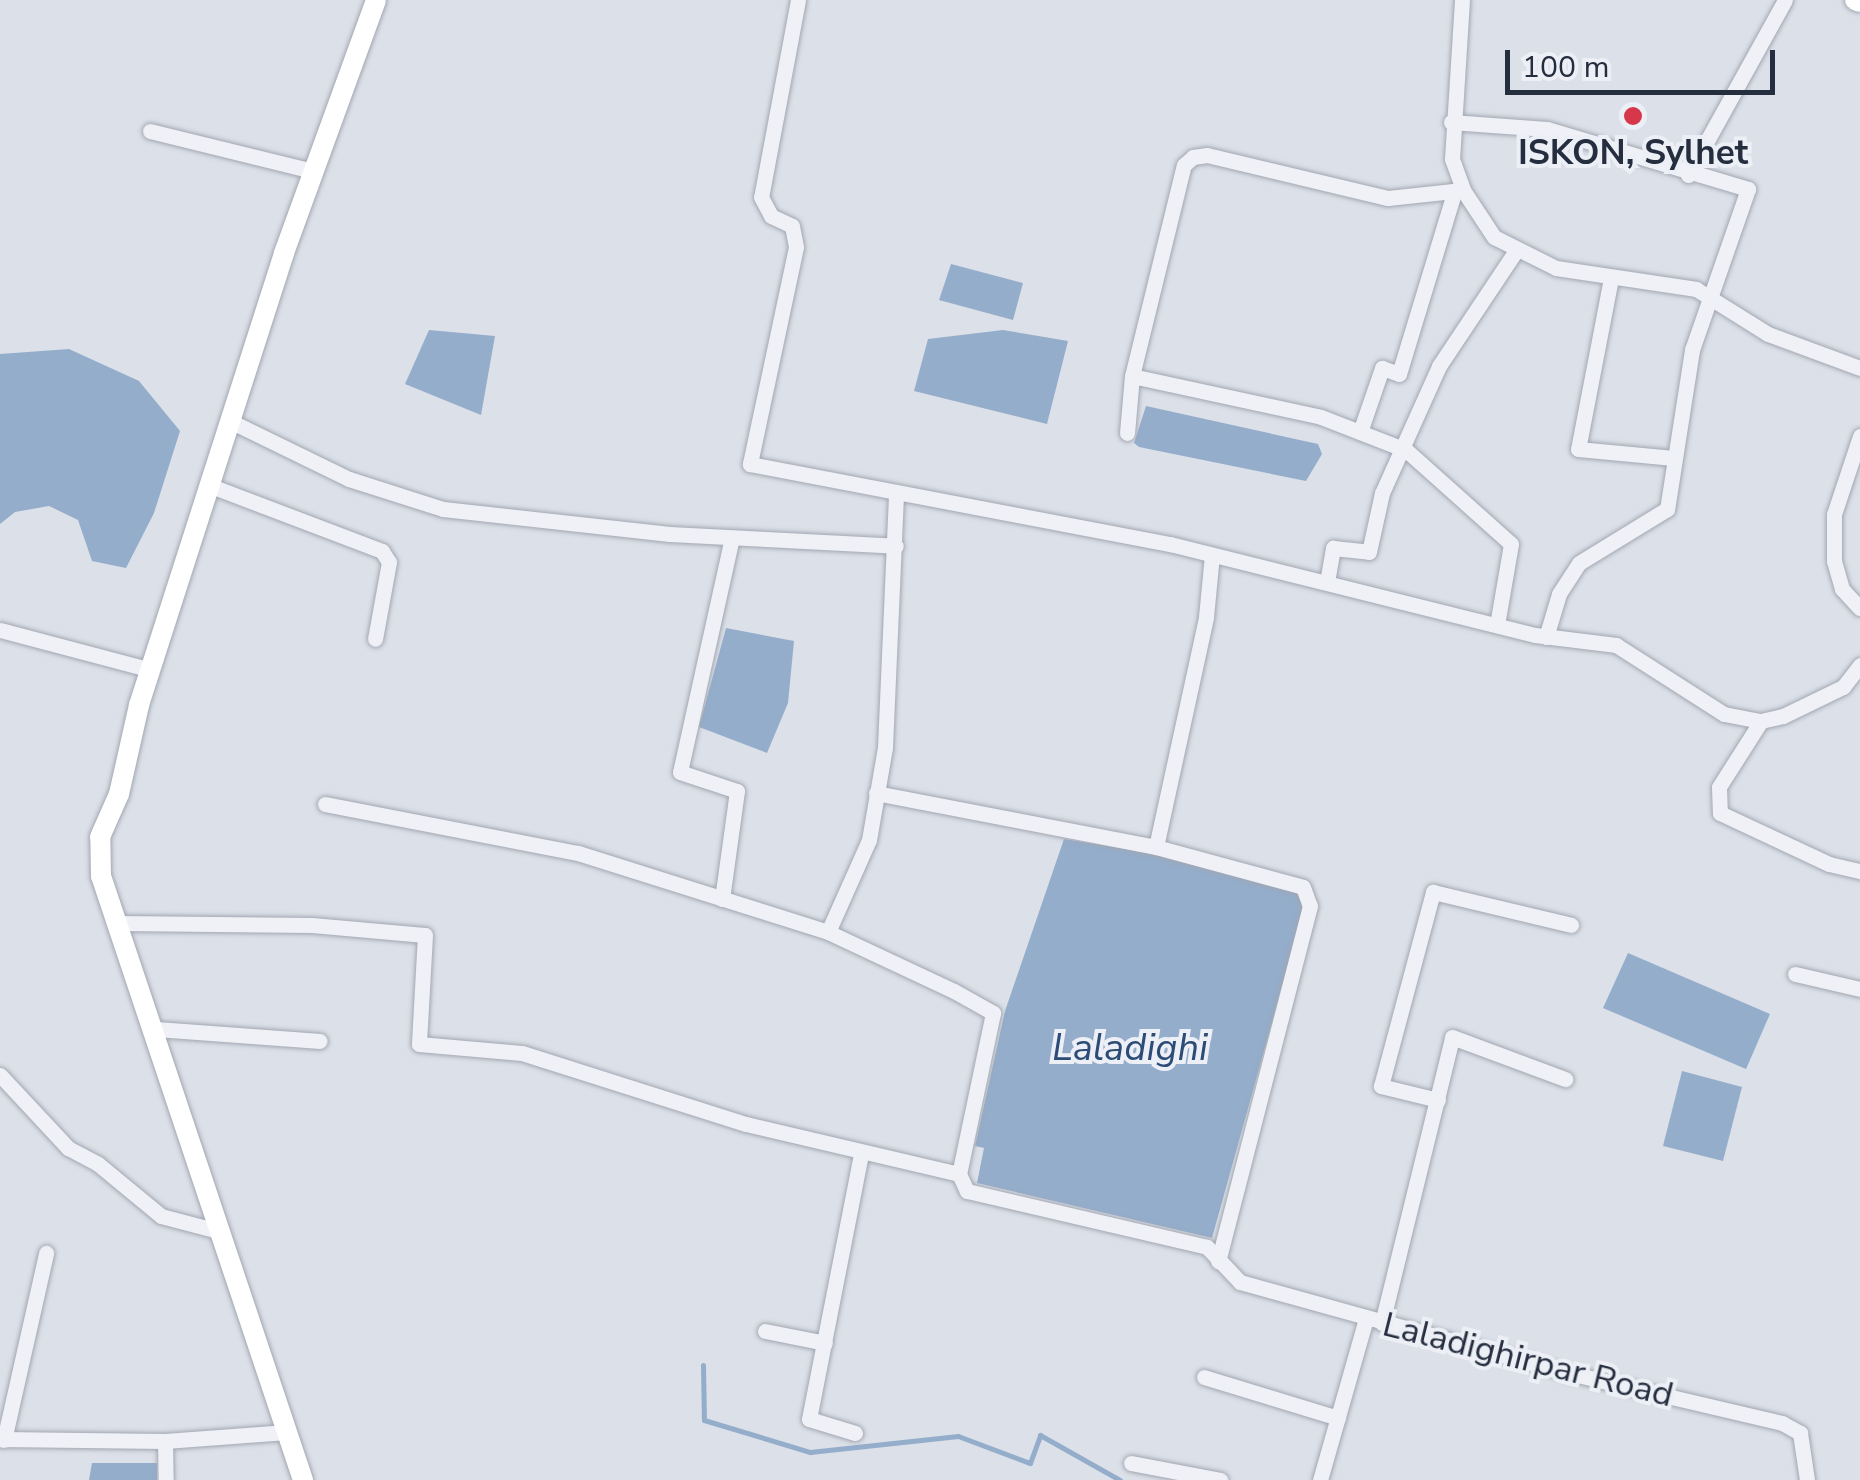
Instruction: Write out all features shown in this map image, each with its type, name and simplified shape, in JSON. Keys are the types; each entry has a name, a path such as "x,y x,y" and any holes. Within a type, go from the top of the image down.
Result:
{"street":[{"path":"303,1480 218,1231 157,1029 102,876 100,836 119,794 150,670 313,172 376,0"},
{"path":"798,0 761,197 771,216 792,226 796,247 750,464 1212,555 1546,637 1626,648 1690,696 1724,714 1761,721 1843,687 1860,665"},
{"path":"1462,0 1451,122 1452,158 1458,191 1494,237 1515,252 1611,278 1712,295 1733,316 1768,334 1860,368"},
{"path":"1688,175 1785,0"},
{"path":"1451,122 1547,129 1688,175 1748,188 1692,350 1667,509 1580,563 1558,594 1546,637"},
{"path":"150,131 313,172"},
{"path":"1127,433 1132,376 1184,165 1194,157 1388,198 1458,191"},
{"path":"1360,432 1382,368 1399,374 1458,191"},
{"path":"1326,582 1333,548 1369,552 1382,494 1406,450 1439,366 1515,252"},
{"path":"1611,278 1578,449 1674,458"},
{"path":"1132,376 1360,432 1406,450 1511,544 1497,625"},
{"path":"232,422 349,479 443,509 732,538 896,546"},
{"path":"1860,436 1834,514 1834,561 1842,588 1860,608"},
{"path":"211,486 382,551 389,562 374,639"},
{"path":"828,932 869,840 891,692 896,494"},
{"path":"722,899 737,791 680,772 732,538"},
{"path":"1156,847 1204,627 1212,555"},
{"path":"0,630 150,670"},
{"path":"1761,721 1718,787 1720,812 1829,864 1860,870"},
{"path":"876,793 1156,847 1303,887 1310,906 1218,1260"},
{"path":"118,924 312,924 425,935 419,1044 522,1054 861,1153 959,1174 993,1014 828,932 578,853 325,804"},
{"path":"1438,1100 1381,1086 1434,892 1571,924"},
{"path":"1795,974 1860,990"},
{"path":"157,1029 320,1041"},
{"path":"1320,1480 1374,1321 1438,1100 1452,1037 1565,1079"},
{"path":"0,1075 68,1148 98,1164 161,1216 218,1231"},
{"path":"855,1433 809,1418 861,1153"},
{"name":"Laladighirpar Road","path":"959,1174 967,1191 1207,1248 1240,1282 1374,1321 1782,1423 1800,1433 1807,1480"},
{"path":"46,1253 2,1439 165,1441 288,1432"},
{"path":"766,1331 824,1343"},
{"path":"1204,1378 1338,1418"},
{"path":"165,1441 166,1480"},
{"path":"1131,1463 1164,1475 1220,1480"}],"water":[{"path":"951,264 1023,283 1013,320 939,300"},
{"path":"429,330 495,336 481,415 405,384"},
{"path":"1003,330 1068,341 1047,424 914,391 928,339"},
{"path":"69,349 139,381 180,431 154,513 126,568 92,561 78,520 49,506 15,512 0,524 0,354"},
{"path":"1146,406 1318,444 1322,454 1306,481 1139,447 1134,443"},
{"path":"726,628 794,641 788,703 767,753 699,727"},
{"name":"Laladighi","path":"1064,839 1157,854 1296,892 1304,907 1212,1238 977,1183 984,1148 975,1146 1005,1011"},
{"path":"1628,953 1770,1014 1746,1069 1603,1008"},
{"path":"1682,1071 1742,1087 1723,1161 1663,1146"},
{"path":"92,1463 157,1463 157,1480 89,1480"}],"waterway":[{"path":"703,1365 704,1420 810,1452 958,1436 1030,1463 1040,1435 1120,1480"}],"place":[{"name":"ISKON, Sylhet","path":"1633,116"}]}
